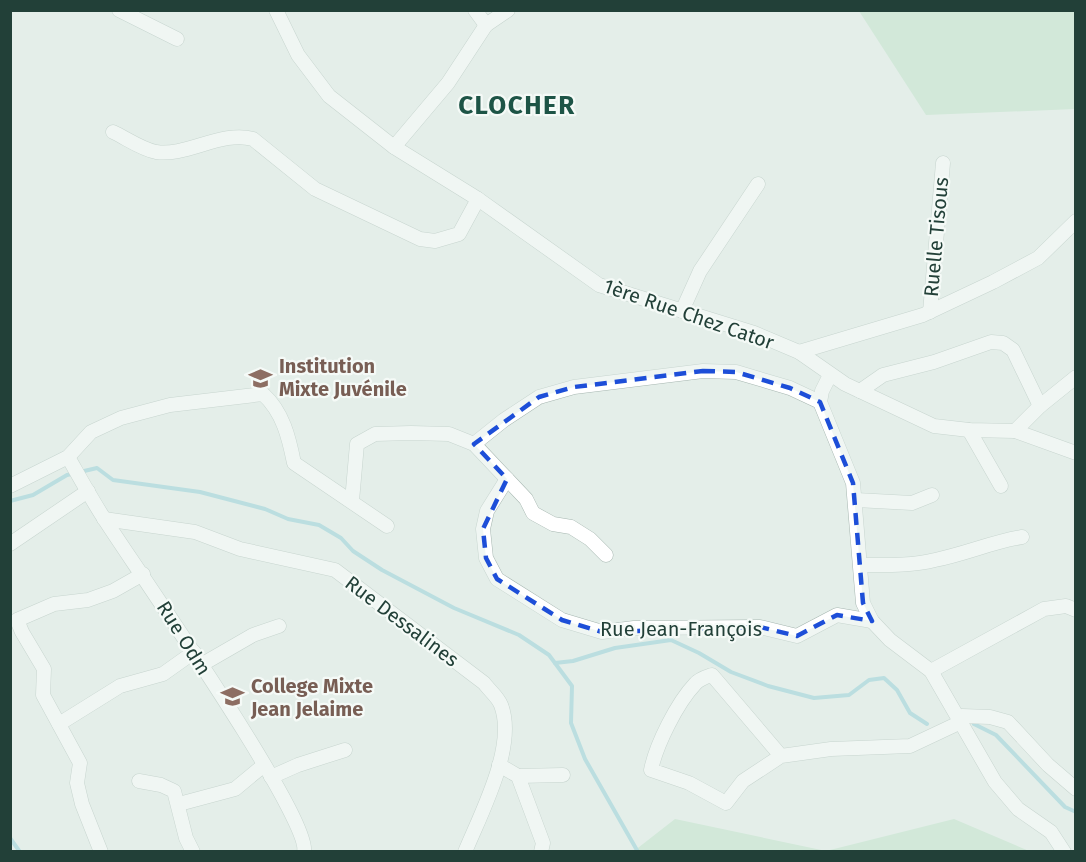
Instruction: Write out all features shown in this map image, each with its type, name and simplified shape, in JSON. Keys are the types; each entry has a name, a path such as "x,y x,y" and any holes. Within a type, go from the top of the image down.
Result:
{"street":[{"path":"119,10 177,39"},
{"name":"1ère Rue Chez Cator","path":"276,10 298,56 329,96 394,147 478,199 599,285 754,333 799,352 830,375 934,426 969,430 1015,431 1076,453"},
{"path":"475,10 486,25"},
{"path":"394,147 447,83 486,25 508,10"},
{"path":"113,132 155,152 227,139 245,137 253,139 315,189 420,239 441,240 459,234 478,199"},
{"name":"Ruelle Tisous","path":"930,312 943,163"},
{"path":"682,311 700,271 758,184"},
{"path":"799,352 930,312 1038,258 1076,221"},
{"path":"860,391 883,375 934,362 991,342 1003,343 1013,350 1040,406"},
{"path":"474,444 504,420 539,397 574,387 703,371 736,372 790,387 820,402"},
{"path":"830,375 822,391 820,402 854,483 863,603 872,621 890,640 931,671 994,782 1018,809 1051,831 1064,852"},
{"path":"1015,431 1040,406 1076,377"},
{"path":"10,486 68,457 91,432 122,418 170,405 263,394 272,402 287,431 294,463 387,526"},
{"path":"969,430 1001,486"},
{"path":"352,501 357,444 375,434 449,434 474,444 526,499 533,513 553,524 571,528 590,539 606,555"},
{"name":"Rue Odm","path":"68,457 104,519 194,652 268,771 295,818 306,846 304,852"},
{"name":"Rue Jean-François","path":"507,479 487,511 483,529 486,558 496,579 562,620 602,632 634,628 760,627 797,636 837,615 872,621"},
{"path":"10,544 88,491"},
{"path":"856,500 912,503 932,495"},
{"name":"Rue Dessalines","path":"104,519 195,532 240,549 335,570 490,690 501,703 506,726 499,765 465,852"},
{"path":"861,565 927,562 1022,537"},
{"path":"101,852 82,804 77,783 80,763 43,695 44,669 14,617 54,604 88,600 113,591 143,574"},
{"path":"931,671 1044,609 1066,606 1076,610"},
{"path":"201,665 253,635 279,626"},
{"path":"59,723 120,686 163,674 194,652"},
{"path":"781,756 711,675 696,682 682,702 654,754 651,771 689,783 726,803 743,781 781,756 831,749 910,746 961,722"},
{"path":"961,722 962,716 990,717 1008,722 1048,765 1076,789"},
{"path":"179,804 235,789 268,771 345,750"},
{"path":"499,765 518,776 563,774"},
{"path":"518,776 543,843 542,852"},
{"path":"139,781 161,785 174,791 186,838 193,852"}],"highlighted area":[{"path":"703,371 736,372 790,388 820,402 853,483 863,603 872,621 837,615 797,636 760,627 602,632 562,620 497,579 486,558 483,529 507,479 474,444 539,397 574,387"}],"green space":[{"path":"859,11 1075,11 1075,109 926,115"},
{"path":"675,819 826,851 634,851"},
{"path":"954,819 1029,851 826,851"}],"waterway":[{"path":"10,501 33,495 67,475 97,468 113,480 200,492 265,509 288,519 319,525 341,538 353,551 382,570 454,608 519,635 549,655 572,686 571,723 585,759 638,852"},
{"path":"555,663 573,661 615,648 671,640 731,672 768,686 814,698 849,695 869,680 884,678 897,690 910,713 927,724"},
{"path":"974,724 996,735 1065,807 1076,812"},
{"path":"10,838 20,852"}],"place":[{"name":"Institution Mixte Juvénile","path":"261,378"},
{"name":"College Mixte Jean Jelaime","path":"233,697"}],"district":[{"name":"CLOCHER","path":"517,105"}]}
